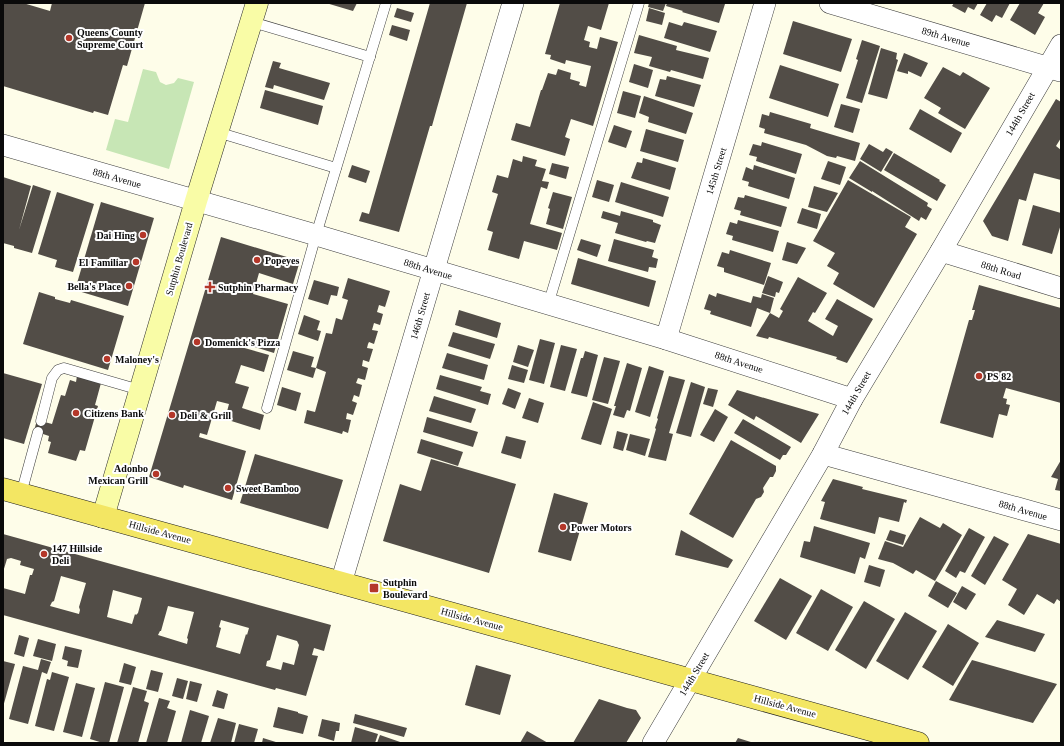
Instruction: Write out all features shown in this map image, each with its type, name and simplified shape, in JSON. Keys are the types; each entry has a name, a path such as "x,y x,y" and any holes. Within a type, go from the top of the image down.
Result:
{"main road":[{"name":"Sutphin Boulevard","path":"103,517 196,201 254,12"},
{"name":"Hillside Avenue","path":"12,491 918,743"}],"street":[{"name":"146th Street","path":"342,583 513,3"},
{"name":"145th Street","path":"666,339 766,3"},
{"name":"89th Avenue","path":"830,3 1054,69"},
{"name":"144th Street","path":"653,743 823,454 852,399 941,251 1054,69 1061,45"},
{"name":"88th Avenue","path":"3,145 666,339 852,399"},
{"name":"88th Road","path":"941,251 1061,288"},
{"name":"88th Avenue","path":"823,454 1061,520"}],"lane":[{"path":"267,408 316,236 386,3"},
{"path":"548,305 639,3"},
{"path":"254,12 370,57"},
{"path":"217,132 336,168"},
{"path":"41,421 52,378 58,370 64,368 140,390"},
{"path":"12,491 38,432"}],"green space":[{"path":"143,69 156,72 160,82 166,85 174,83 178,78 194,82 169,169 106,150 115,119 128,122"}],"building":[{"name":"Queens County Supreme Court","path":"3,3 23,3 50,11 52,3 145,3 127,66 123,65 108,115 94,111 93,113 3,86"},
{"path":"326,3 357,3 353,11"},
{"path":"430,3 467,3 432,126 430,126 399,232 359,221 362,212 369,214"},
{"path":"560,3 609,3 601,30 588,26 584,40 590,42 589,47 597,49 600,37 618,42 593,126 571,119 565,137 570,139 565,156 511,140 516,123 530,127 541,90 548,73 556,75 558,69 571,73 570,79 580,82 579,85 586,87 591,66 566,60 565,64 550,59 551,55 545,54"},
{"path":"649,3 666,3 663,11 648,7"},
{"path":"667,3 725,4 719,23 666,6"},
{"path":"954,3 978,3 974,10 968,7 965,13 952,6"},
{"path":"987,3 1010,3 1002,18 996,15 992,22 980,15"},
{"path":"1020,3 1044,3 1038,13 1045,17 1035,35 1010,20"},
{"path":"397,8 414,13 411,22 394,17"},
{"path":"649,8 665,13 662,25 646,21"},
{"path":"793,21 852,39 841,72 783,54"},
{"path":"669,22 682,26 684,22 717,31 710,52 664,38"},
{"path":"392,25 410,30 407,41 389,35"},
{"path":"639,35 677,46 676,50 709,58 703,79 671,70 670,72 649,66 652,57 634,53"},
{"path":"862,40 880,46 862,103 846,98 858,60 856,59"},
{"path":"881,48 897,53 896,59 898,60 887,99 868,94"},
{"path":"904,53 928,63 921,77 908,71 908,74 897,71"},
{"path":"273,61 281,63 279,68 330,83 324,100 274,85 273,89 265,87"},
{"path":"634,64 653,70 648,88 629,82"},
{"path":"780,65 839,84 828,117 769,98"},
{"path":"943,67 960,76 963,72 990,88 965,129 938,113 941,108 924,98"},
{"path":"667,76 701,85 694,107 655,96 660,79 666,80"},
{"path":"265,90 323,106 318,125 260,108"},
{"path":"623,91 641,96 635,118 617,113"},
{"path":"644,96 693,113 686,134 648,122 649,117 639,113"},
{"path":"1056,99 1061,102 1061,138 1056,146 1061,150 1061,180 1034,173 1026,201 1019,199 1008,241 992,236 983,221"},
{"path":"841,104 860,109 853,133 834,127"},
{"path":"920,109 962,133 951,153 909,129"},
{"path":"770,112 811,124 810,128 860,143 855,161 837,156 836,158 827,156 806,145 764,133 765,129 759,127 762,114 769,116"},
{"path":"614,125 632,131 626,148 608,142"},
{"path":"646,129 684,140 678,162 640,151"},
{"path":"762,142 802,154 796,174 756,161 757,157 749,155 753,144 761,146"},
{"path":"869,144 883,152 886,148 893,152 881,172 860,159"},
{"path":"894,153 946,185 937,201 884,170"},
{"path":"523,156 537,160 535,166 546,169 542,181 549,182 547,189 541,187 530,224 562,233 557,250 524,241 519,259 488,250 493,232 487,230 498,194 492,192 497,175 508,178 513,159 522,162"},
{"path":"643,158 676,168 670,190 631,178 637,162 642,163"},
{"path":"828,161 846,167 840,185 821,179"},
{"path":"860,161 928,203 927,206 932,209 926,220 921,217 919,221 849,178"},
{"path":"552,163 569,167 566,179 549,174"},
{"path":"352,165 370,171 366,183 348,177"},
{"path":"754,165 795,178 789,199 748,186 749,182 742,180 746,167 753,170"},
{"path":"3,177 31,186 19,230 33,185 51,191 32,253 3,243"},
{"path":"597,180 614,185 609,202 592,197"},
{"path":"848,180 911,217 905,227 917,234 874,308 833,284 839,273 827,266 835,253 813,241"},
{"path":"621,182 669,197 663,217 615,202"},
{"path":"814,186 838,193 827,212 808,207"},
{"path":"57,192 94,204 73,272 55,267 57,260 38,254"},
{"path":"553,192 572,197 563,229 546,224 550,209 548,208"},
{"path":"745,195 787,207 781,227 740,215 741,211 734,209 738,197 744,198"},
{"path":"101,202 154,218 128,306 75,290"},
{"path":"1033,205 1061,213 1061,224 1052,254 1022,245"},
{"path":"802,208 821,214 817,229 797,223"},
{"path":"603,211 620,216 621,211 653,220 653,222 661,225 655,243 646,242 615,233 618,223 601,218"},
{"path":"738,220 779,231 773,252 732,240 733,236 726,234 730,222 737,224"},
{"path":"221,237 300,261 293,284 259,273 253,294 288,304 274,353 242,343 241,347 269,355 264,372 241,365 235,383 249,387 242,408 264,415 260,430 225,419 229,404 217,401 207,435 200,433 199,437 246,451 232,500 184,485 183,488 149,477"},
{"path":"581,239 601,245 597,257 577,250"},
{"path":"614,239 654,250 652,257 658,259 656,268 649,267 648,272 608,261"},
{"path":"787,242 806,248 797,264 782,260"},
{"path":"730,250 771,263 764,285 724,272 724,268 717,266 722,252 729,254"},
{"path":"578,258 656,281 649,307 571,284"},
{"path":"768,276 783,282 779,293 776,292 775,297 762,293"},
{"path":"798,277 827,293 815,313 813,312 808,321 833,336 838,326 825,319 837,299 873,319 847,363 836,359 837,357 769,337 768,339 756,336 770,313 779,318 783,311 780,309"},
{"path":"348,278 390,291 385,307 379,305 377,312 383,314 380,325 374,323 372,330 378,331 374,344 369,342 368,344 367,348 373,349 369,362 363,360 362,366 368,368 365,380 358,378 356,383 362,385 359,397 354,395 352,401 357,403 353,415 347,413 346,419 351,420 348,433 343,431 342,434 304,423 307,410 315,412 326,372 316,368 326,333 332,334 336,318 342,320 348,300 342,298"},
{"path":"314,280 339,287 337,296 331,295 328,305 308,299"},
{"path":"979,285 1061,308 1061,403 1006,388 1003,398 1007,399 1006,404 1010,405 1007,416 999,414 993,438 940,423 969,320 972,320 975,310 972,310"},
{"path":"39,292 55,297 55,299 70,303 71,300 124,316 108,370 23,344"},
{"path":"717,293 751,303 753,296 761,298 762,294 774,298 770,313 757,308 751,327 710,314 711,311 704,309 709,294 716,297"},
{"path":"459,310 501,323 497,338 455,325"},
{"path":"304,315 320,321 317,330 321,331 318,341 298,334"},
{"path":"453,332 495,344 490,359 448,346"},
{"path":"540,339 555,343 544,384 529,380"},
{"path":"518,345 534,350 528,367 513,362"},
{"path":"561,345 577,349 565,391 550,387"},
{"path":"293,351 314,357 311,367 316,368 313,378 287,370"},
{"path":"585,351 598,355 587,397 571,393 581,358 583,358"},
{"path":"447,353 488,365 484,380 442,368"},
{"path":"604,357 620,361 608,404 592,400"},
{"path":"627,363 642,368 630,411 627,410 624,418 613,415 616,406 614,406"},
{"path":"512,365 528,370 524,383 508,379"},
{"path":"649,366 664,371 650,417 635,412"},
{"path":"3,373 42,384 24,444 3,438"},
{"path":"440,375 482,387 480,391 491,394 488,405 436,389"},
{"name":"Citizens Bank","path":"77,376 101,383 95,405 98,406 85,451 80,450 76,461 48,453 51,442 48,441 49,436 34,431 37,420 52,424 61,395 65,396 70,380 76,382"},
{"path":"669,376 685,380 669,433 673,434 666,461 648,457"},
{"path":"691,382 705,387 691,437 676,433"},
{"path":"282,387 301,393 296,411 277,405"},
{"path":"508,388 521,393 515,409 502,404"},
{"path":"708,388 718,390 713,407 703,404"},
{"path":"737,390 819,414 801,443 756,416 754,420 728,405"},
{"path":"434,396 476,409 471,423 429,411"},
{"path":"529,398 544,403 538,423 522,418"},
{"path":"593,402 612,409 601,445 581,439"},
{"path":"715,409 728,417 714,442 700,435"},
{"path":"427,417 478,432 473,447 423,432"},
{"path":"743,419 791,447 786,455 783,455 780,460 734,433"},
{"path":"617,431 628,434 623,451 613,448"},
{"path":"630,434 650,439 645,456 626,450"},
{"path":"506,436 526,441 521,459 501,453"},
{"path":"421,439 463,452 458,466 417,453"},
{"path":"731,440 776,466 776,471 773,477 770,477 763,488 764,492 761,497 756,499 733,538 689,514"},
{"path":"255,454 343,480 328,529 240,503"},
{"path":"431,459 516,484 489,573 383,541 400,484 421,491"},
{"path":"1061,460 1061,491 1055,490 1058,479 1051,477"},
{"path":"833,479 863,487 862,489 907,500 906,503 904,502 899,522 879,517 875,534 820,519 825,502 821,501"},
{"name":"Power Motors","path":"554,493 588,503 571,561 538,552"},
{"path":"920,517 940,528 943,523 962,535 935,581 916,570 913,574 893,563 878,559 885,541 903,547"},
{"path":"814,526 870,543 865,559 860,557 855,574 800,557 804,541 810,542"},
{"path":"969,528 985,537 965,573 960,571 956,578 945,571"},
{"path":"681,530 733,560 728,568 675,555"},
{"path":"890,530 906,535 903,545 886,540"},
{"path":"3,534 331,625 324,651 314,648 312,655 318,656 306,696 276,688 275,690 3,615 3,588 25,594 30,575 32,575 34,569 20,565 21,561 11,558 7,559 3,572","holes":["61,576 86,583 79,607 79,614 50,606 54,601","113,590 142,598 138,613 136,615 135,614 132,624 107,617","168,606 194,612 187,638 187,644 158,635 161,631","221,620 249,628 240,654 216,647 221,628 219,627","277,635 297,641 299,645 294,665 283,662 281,670 266,666 267,661 270,660"]},
{"path":"1028,534 1061,544 1061,602 1057,599 1054,604 1037,594 1024,615 1008,605 1017,589 1002,580"},
{"path":"994,536 1009,544 985,585 971,576"},
{"path":"869,565 885,570 880,587 864,582"},
{"path":"780,578 812,596 786,640 754,621"},
{"path":"936,581 957,593 948,608 928,596"},
{"path":"962,586 976,594 966,610 953,602"},
{"path":"821,589 853,607 828,651 796,633"},
{"path":"864,601 895,619 866,669 835,650"},
{"path":"905,612 937,631 908,680 876,661"},
{"path":"997,620 1045,634 1035,652 985,637"},
{"path":"948,624 979,643 953,686 922,667"},
{"path":"19,635 29,638 24,657 14,654"},
{"path":"38,639 56,644 52,661 33,656"},
{"path":"65,646 82,650 78,668 67,666 68,661 62,659"},
{"path":"41,659 51,662 47,674 42,672 28,724 9,719 23,666 38,670"},
{"path":"972,660 1057,684 1033,723 949,700"},
{"path":"3,661 15,664 3,707"},
{"path":"124,663 136,667 131,685 119,682"},
{"path":"476,665 511,675 500,715 465,705"},
{"path":"151,670 163,673 158,692 146,689"},
{"path":"52,672 69,677 54,731 35,726 47,679 50,680"},
{"path":"177,678 188,681 183,699 172,696"},
{"path":"190,681 202,684 197,702 186,699"},
{"path":"105,682 124,687 109,743 103,743 90,739"},
{"path":"76,683 95,688 82,737 63,732"},
{"path":"133,687 147,691 144,701 149,703 138,743 117,743"},
{"path":"217,690 228,694 224,709 212,706"},
{"path":"159,698 170,701 167,708 176,711 167,743 146,743"},
{"path":"599,699 636,710 641,718 626,743 573,743"},
{"path":"278,707 308,716 303,734 273,727"},
{"path":"190,710 209,716 201,743 181,743"},
{"path":"355,714 407,728 404,737 353,723"},
{"path":"218,718 236,723 231,743 210,743"},
{"path":"322,719 340,723 339,731 336,731 334,741 318,736"},
{"path":"239,724 258,729 254,743 234,743"},
{"path":"355,727 378,734 375,743 351,743"},
{"path":"527,731 548,743 520,743"},
{"path":"380,735 403,743 377,743"},
{"path":"263,738 279,743 262,743"},
{"path":"738,738 754,743 735,743"}],"place":[{"name":"Queens County Supreme Court","path":"69,38"},
{"name":"Dai Hing","path":"143,235"},
{"name":"Popeyes","path":"257,260"},
{"name":"El Familiar","path":"136,262"},
{"name":"Bella's Place","path":"129,286"},
{"name":"Sutphin Pharmacy","path":"210,287"},
{"name":"Domenick's Pizza","path":"197,342"},
{"name":"Maloney's","path":"107,359"},
{"name":"PS 82","path":"979,376"},
{"name":"Citizens Bank","path":"76,413"},
{"name":"Deli & Grill","path":"172,415"},
{"name":"Adonbo Mexican Grill","path":"156,474"},
{"name":"Sweet Bamboo","path":"228,488"},
{"name":"Power Motors","path":"563,527"},
{"name":"147 Hillside Deli","path":"44,554"},
{"name":"Sutphin Boulevard","path":"374,588"}]}
